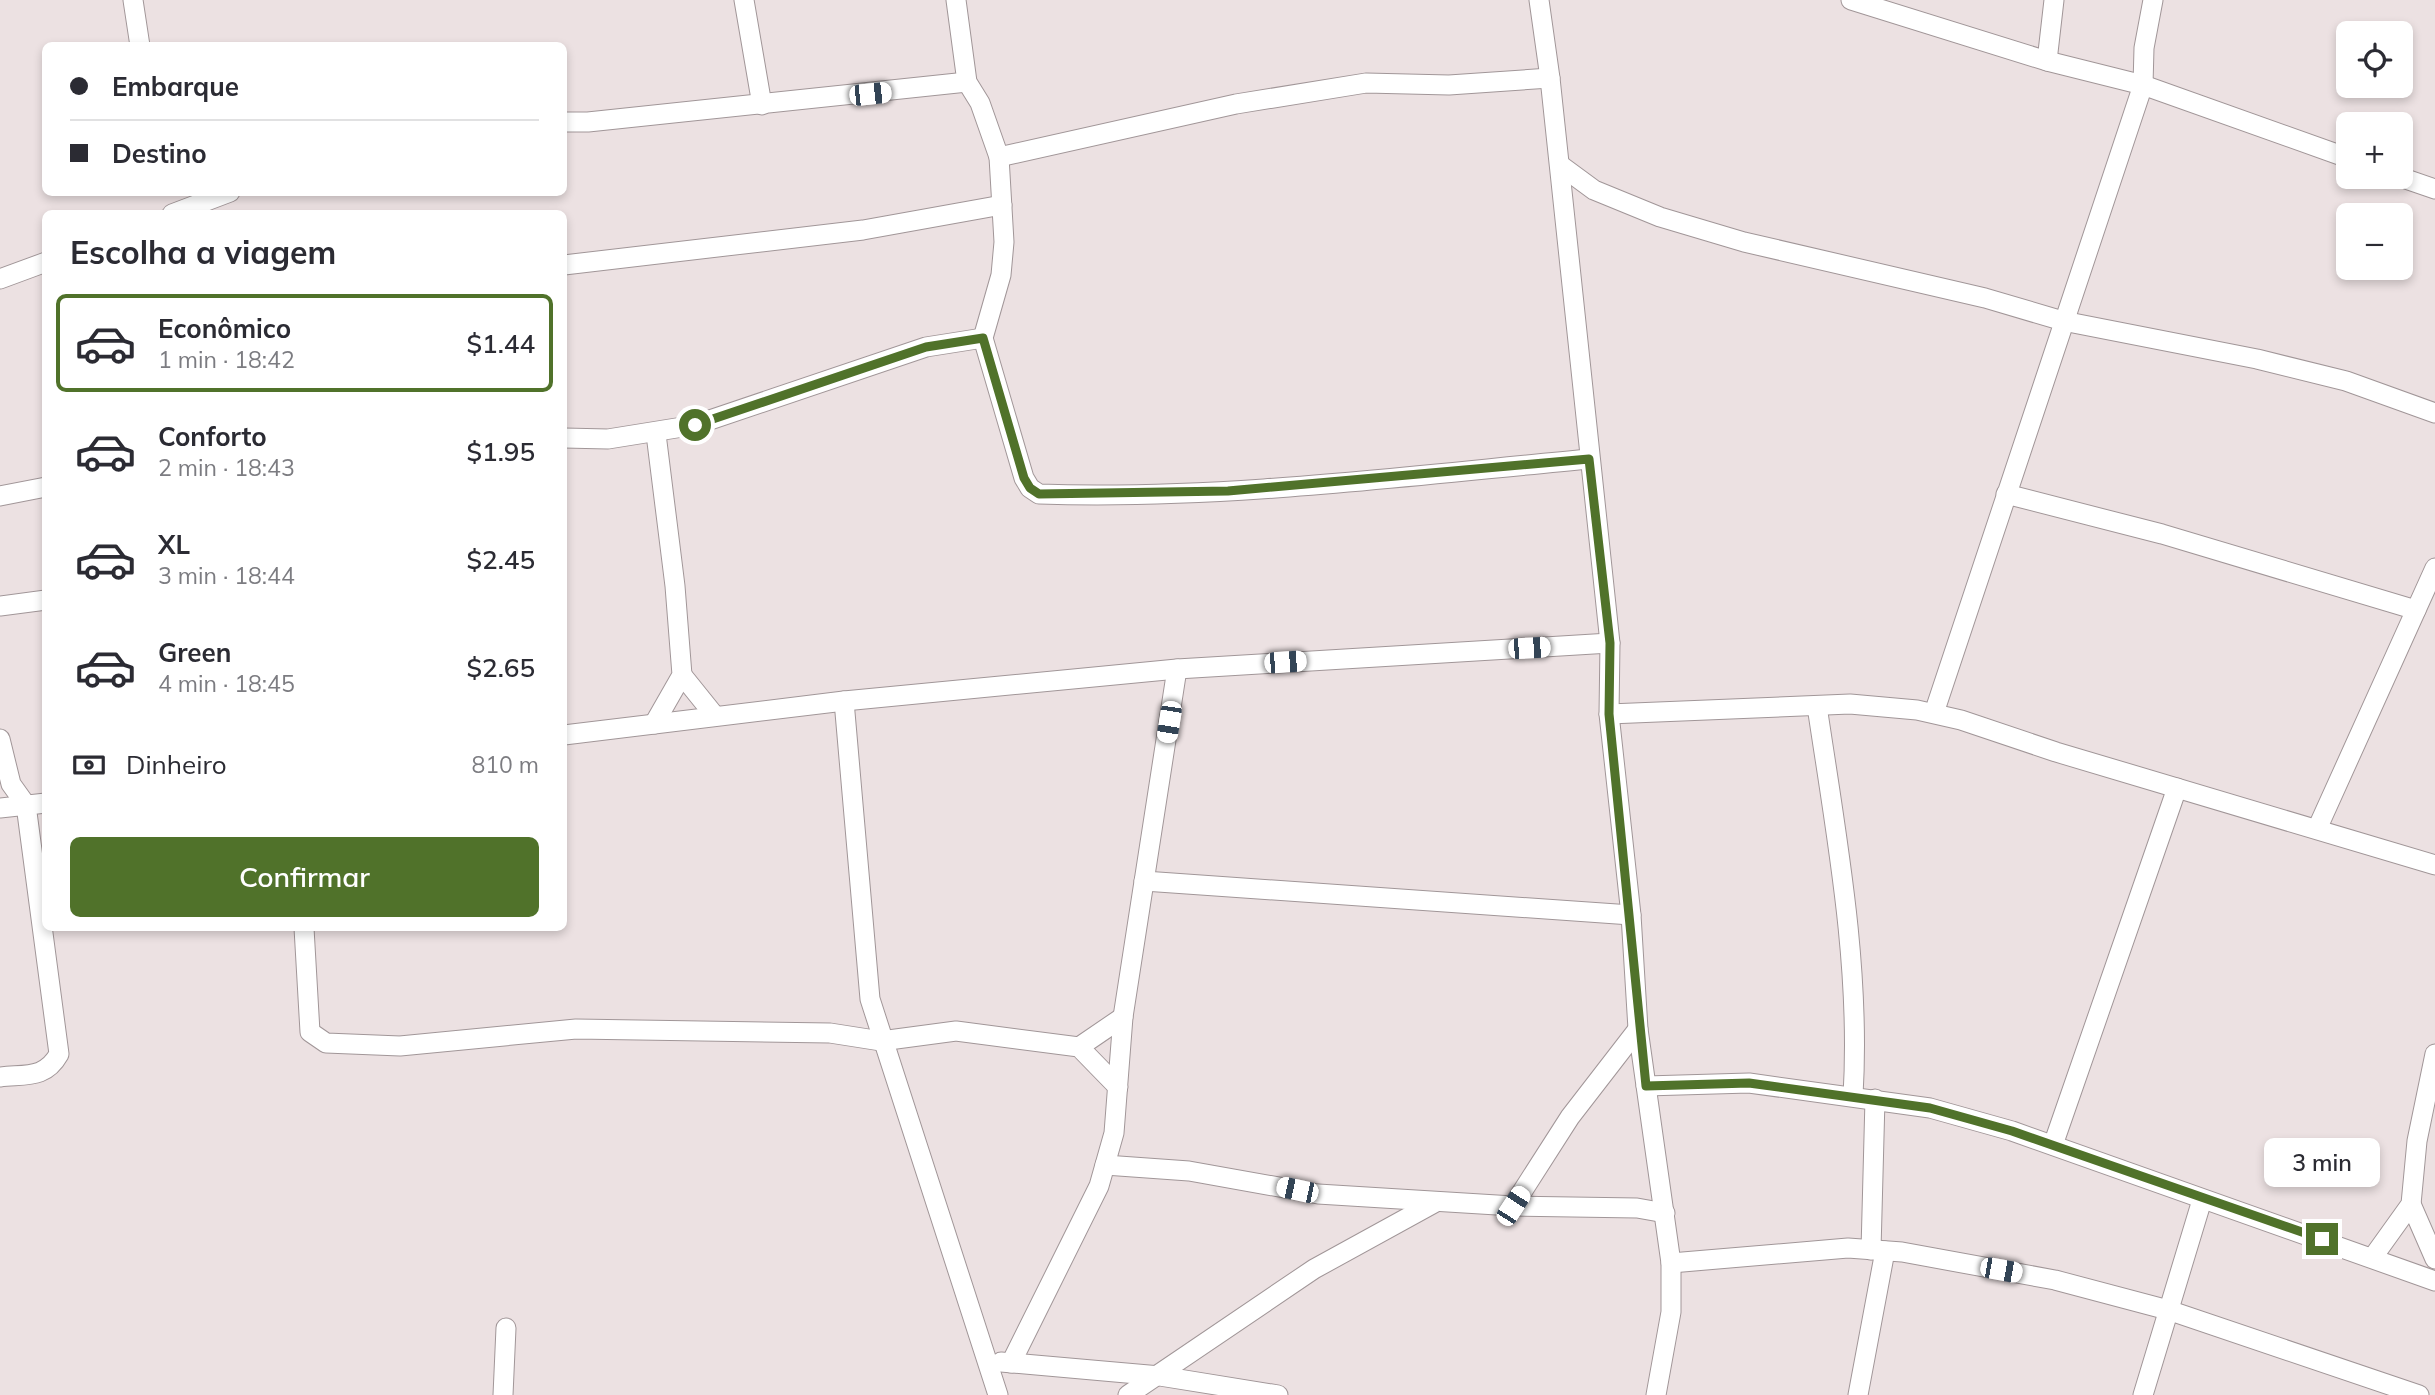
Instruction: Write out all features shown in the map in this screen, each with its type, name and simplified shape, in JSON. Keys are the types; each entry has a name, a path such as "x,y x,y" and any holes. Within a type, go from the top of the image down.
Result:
{"street":[{"path":"133,0 139,42"},
{"path":"744,0 762,105"},
{"path":"956,0 967,82 980,103 999,157 1004,242 1001,275 983,338 1024,478 1030,488 1039,494 1242,490 1589,459"},
{"path":"1539,0 1560,165 1610,643 1609,714 1631,915 1638,1029 1671,1263 1671,1312 1656,1395"},
{"path":"1851,0 2047,61 2143,85 2336,154"},
{"path":"2047,61 2054,0"},
{"path":"1934,713 2143,85 2144,48 2153,0"},
{"path":"999,157 1236,104 1366,83 1449,85 1550,78"},
{"path":"567,121 588,122 762,105 967,82"},
{"path":"1560,165 1594,190 1661,217 1744,242 1985,298 2063,321 2257,359 2346,381 2433,414"},
{"path":"2413,181 2435,189"},
{"path":"1564,211 1594,190"},
{"path":"182,210 219,196"},
{"path":"567,265 849,232 1002,205"},
{"path":"0,279 42,263"},
{"path":"567,438 608,439 656,434 695,425 926,347 983,338"},
{"path":"654,724 681,675 675,586 656,434"},
{"path":"0,496 42,488"},
{"path":"2006,494 2162,534 2416,610"},
{"path":"2317,829 2435,568"},
{"path":"0,606 42,601"},
{"path":"567,736 844,701 1177,669 1610,643"},
{"path":"1011,1363 1082,1225 1099,1186 1114,1133 1123,1017 1177,669"},
{"path":"681,675 715,716"},
{"path":"844,701 870,999 881,1041 998,1395"},
{"path":"1609,714 1850,705 1934,713 2435,865"},
{"path":"1817,706 1832,810 1853,999 1853,1096"},
{"path":"0,739 11,784 26,805 42,926"},
{"path":"2053,1145 2177,788"},
{"path":"0,808 42,803"},
{"path":"1144,881 1631,915"},
{"path":"0,1077 44,1072 51,1068 59,1054 43,931"},
{"path":"304,931 310,1032 326,1043 400,1046 576,1029 830,1033 881,1041 956,1031 1079,1046 1118,1087"},
{"path":"1079,1046 1123,1017"},
{"path":"1513,1206 1570,1117 1638,1029"},
{"path":"2435,1054 2417,1141 2411,1204 2435,1259"},
{"path":"1646,1086 1749,1083 1930,1108 2053,1145 2435,1281"},
{"path":"1858,1395 1878,1250 1874,1099"},
{"path":"1105,1165 1189,1171 1318,1194 1513,1206 1637,1208 1665,1213"},
{"path":"2143,1395 2202,1200"},
{"path":"1128,1395 1160,1376 1314,1269 1437,1202"},
{"path":"2373,1257 2411,1204"},
{"path":"1671,1263 1848,1248 1878,1250 2055,1280 2168,1310 2419,1395"},
{"path":"503,1395 506,1328"},
{"path":"988,1360 1160,1376 1278,1395"}],"route":[{"path":"695,425 871,368 926,347 983,338 1024,478 1030,488 1039,494 1228,491 1589,459 1610,643 1609,714 1631,915 1638,1029 1646,1086 1749,1083 1930,1108 2012,1131 2141,1175 2202,1200 2322,1239"}]}
